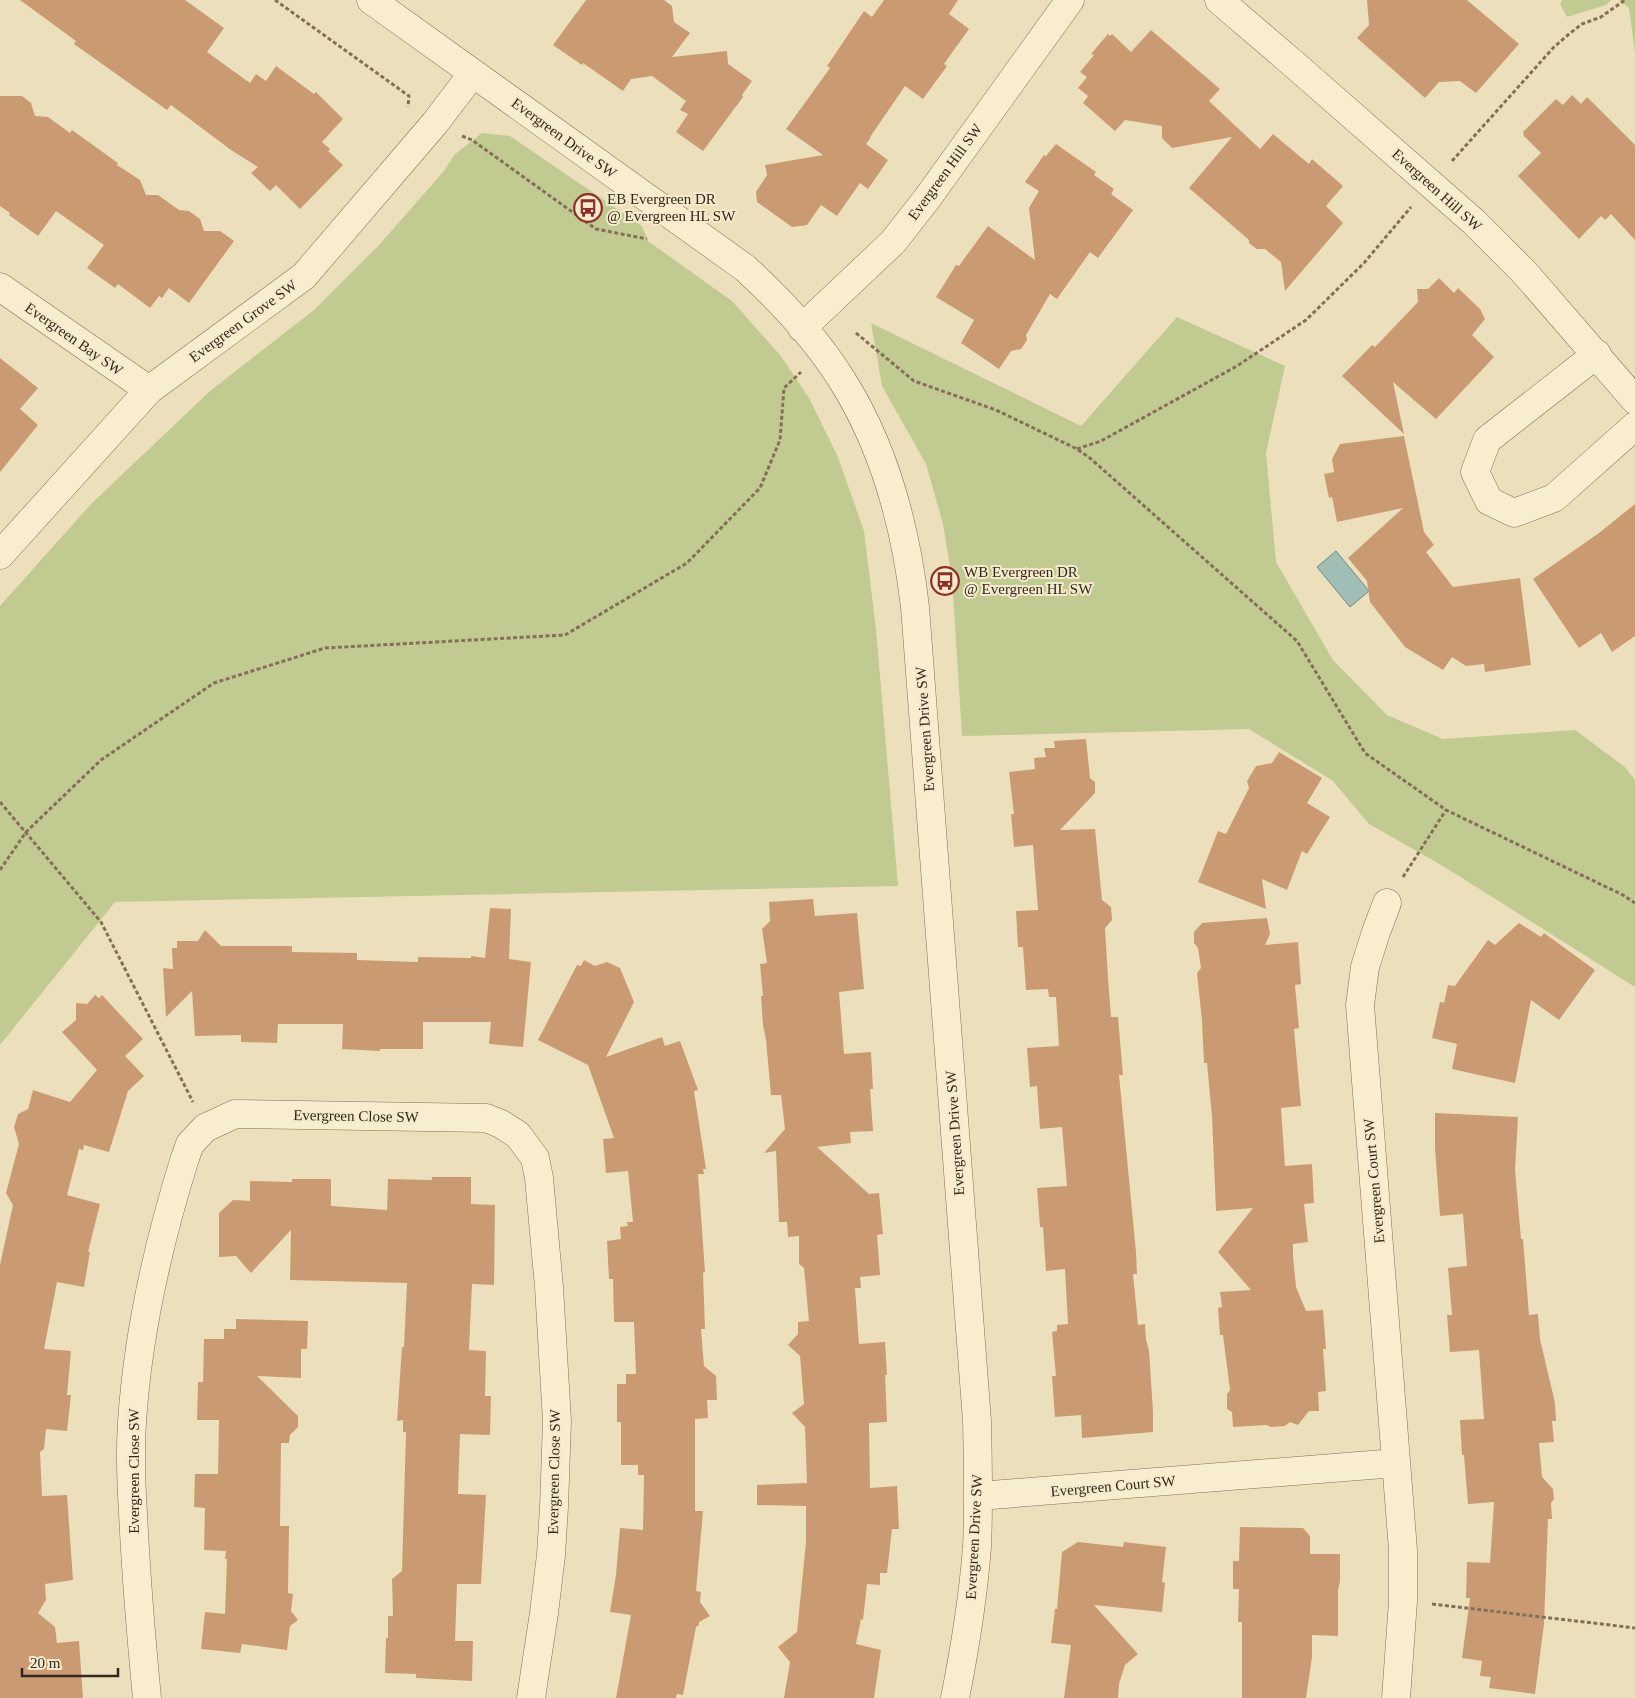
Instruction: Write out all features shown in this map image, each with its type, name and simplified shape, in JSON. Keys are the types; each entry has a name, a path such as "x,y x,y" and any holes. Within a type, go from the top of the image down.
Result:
{"street":[{"name":"Evergreen Drive SW","path":"370,0 745,268 779,300 842,380 865,423 885,469 910,563 915,607 977,1421 979,1496 972,1599 955,1698"},
{"name":"Evergreen Hill SW","path":"802,328 893,242 926,200 1070,0"},
{"name":"Evergreen Hill SW","path":"1219,0 1474,222 1524,272 1635,400"},
{"name":"Evergreen Grove SW","path":"0,556 149,390 304,276 435,123 473,73"},
{"name":"Evergreen Bay SW","path":"0,287 149,390"},
{"path":"1597,354 1487,440 1475,472 1488,501 1514,513 1554,498 1635,426"},
{"name":"Evergreen Court SW","path":"1387,903 1366,967 1360,1005 1403,1550 1403,1601 1396,1698"},
{"name":"Evergreen Close SW","path":"147,1698 135,1565 131,1476 134,1392 147,1303 158,1250 190,1144 205,1128 235,1114 486,1118 501,1124 518,1135 535,1158 539,1178 547,1268 556,1421 551,1555 531,1698"},
{"name":"Evergreen Court SW","path":"979,1496 1396,1463"}],"path":[{"path":"275,0 410,96 407,117 435,123 472,140 596,229 647,239"},
{"path":"1077,449 1101,441 1237,366 1306,320 1364,263 1431,184 1554,47 1582,24 1601,17 1625,0"},
{"path":"856,333 914,381 996,410 1077,449 1091,459 1297,642 1365,753 1446,810 1623,895 1635,904"},
{"path":"0,870 26,832 101,760 214,683 325,648 565,635 670,573 686,563 760,488 780,440 784,388 804,369"},
{"path":"0,802 101,922 205,1128"},
{"path":"1387,903 1446,810"},
{"path":"1403,1601 1635,1628"}],"green space":[{"path":"1562,0 1611,0 1606,5 1567,17 1560,4"},
{"path":"1619,0 1635,0 1635,53 1629,8"},
{"path":"482,133 510,136 642,226 648,241 732,301 781,356 809,398 838,457 864,531 876,629 898,886 115,902 0,1045 0,606 91,504 210,391 314,310 379,245 444,171 454,155"},
{"path":"1177,317 1285,366 1266,453 1276,562 1333,660 1387,715 1443,739 1575,730 1625,767 1635,780 1635,987 1443,866 1369,824 1333,781 1249,729 962,736 952,578 943,524 926,464 882,386 871,323 1081,426"}],"water":[{"path":"1336,551 1369,591 1350,607 1317,567"}],"building":[{"path":"20,0 185,0 224,28 207,52 250,83 256,74 266,81 276,66 314,94 316,92 343,119 322,142 330,149 328,151 343,165 300,209 276,185 270,191 251,173 258,167 231,150 171,105 167,110 74,44 76,41"},
{"path":"586,0 664,0 672,6 674,22 690,33 672,57 727,51 728,64 752,81 742,95 743,97 703,151 676,132 688,114 680,110 686,101 652,76 631,79 623,91 553,45"},
{"path":"884,0 958,0 949,14 969,29 944,64 947,66 923,99 905,86 870,137 866,144 888,160 868,189 860,183 837,216 821,205 807,225 792,227 757,202 756,192 767,175 765,165 823,155 786,129 830,68 827,66 864,11 872,17"},
{"path":"1367,0 1467,0 1519,44 1476,93 1460,81 1439,82 1425,98 1357,38 1369,25"},
{"path":"1151,30 1220,89 1209,101 1260,149 1273,134 1309,164 1312,159 1343,186 1326,206 1343,223 1285,291 1281,262 1265,249 1257,249 1249,243 1249,240 1189,188 1232,137 1172,148 1162,138 1162,126 1125,120 1115,131 1083,103 1088,96 1078,88 1087,77 1080,72 1094,55 1091,54 1108,34 1110,36 1112,34 1131,52"},
{"path":"1572,95 1581,104 1587,97 1635,145 1635,240 1611,214 1605,220 1601,216 1579,239 1518,176 1541,153 1523,135 1523,132 1556,99 1563,105"},
{"path":"0,96 22,96 31,103 35,116 48,117 70,133 72,130 118,163 117,165 140,180 146,195 158,195 179,210 189,211 200,219 204,231 220,231 234,241 189,303 169,288 162,298 159,296 150,308 118,284 115,288 87,268 104,245 56,211 38,236 0,206"},
{"path":"1056,144 1096,172 1094,175 1114,189 1111,194 1133,210 1098,258 1090,252 1057,299 1050,294 1026,335 1027,340 1021,349 1011,351 999,369 961,343 974,320 936,297 956,265 959,266 988,226 1035,260 1029,208 1039,191 1025,182 1044,155 1046,156"},
{"path":"1439,278 1454,293 1458,288 1480,309 1485,319 1472,335 1494,357 1436,419 1393,382 1404,434 1342,376 1372,345 1375,347 1418,302 1417,289 1428,289"},
{"path":"0,358 38,388 20,409 38,425 0,472"},
{"path":"1404,436 1424,532 1434,545 1426,552 1453,587 1520,578 1531,665 1485,672 1484,664 1466,666 1452,657 1443,670 1405,647 1370,602 1367,581 1348,558 1403,508 1337,522 1332,497 1329,498 1324,474 1334,472 1332,459 1340,444"},
{"path":"1635,504 1635,636 1612,652 1601,633 1579,648 1533,579 1599,533"},
{"path":"1086,739 1090,778 1095,782 1095,793 1060,830 1095,829 1102,900 1111,907 1112,920 1105,928 1111,1017 1118,1017 1123,1075 1119,1075 1136,1252 1137,1274 1133,1274 1138,1325 1145,1324 1149,1350 1153,1432 1082,1438 1081,1415 1055,1417 1052,1376 1056,1376 1052,1332 1057,1331 1057,1325 1068,1324 1065,1269 1046,1271 1043,1227 1040,1227 1037,1188 1067,1186 1062,1127 1040,1129 1037,1086 1030,1087 1027,1048 1059,1046 1056,997 1049,997 1048,989 1026,990 1023,947 1018,947 1016,911 1038,910 1033,845 1014,847 1011,814 1014,814 1009,772 1035,769 1034,758 1046,757 1044,748 1055,748 1054,741"},
{"path":"1279,752 1322,778 1307,803 1330,817 1307,854 1302,851 1287,890 1262,879 1266,909 1198,882 1218,831 1226,834 1249,788 1247,781 1256,766 1272,763"},
{"path":"813,899 815,916 857,913 864,989 839,992 844,1054 871,1052 873,1089 870,1089 873,1131 850,1132 851,1143 817,1147 869,1194 879,1193 883,1234 877,1235 880,1275 860,1277 861,1288 855,1288 859,1344 885,1342 887,1422 869,1423 870,1488 897,1486 899,1529 892,1529 887,1573 880,1573 880,1585 867,1584 863,1620 861,1619 856,1644 881,1650 874,1698 784,1698 790,1662 778,1647 797,1632 806,1542 806,1506 757,1505 757,1485 807,1483 805,1427 792,1413 804,1404 800,1356 788,1345 798,1334 798,1322 809,1321 804,1268 799,1264 799,1236 788,1237 787,1222 779,1222 776,1151 764,1153 785,1129 781,1095 771,1095 761,996 763,996 760,964 767,963 762,929 770,921 769,902"},
{"path":"490,908 511,909 509,959 531,962 523,1047 489,1044 491,1022 423,1022 423,1049 380,1049 380,1051 342,1049 343,1024 278,1024 277,1043 241,1042 241,1035 195,1036 192,991 166,1017 163,968 173,969 172,948 177,948 177,941 198,941 205,930 221,946 292,946 292,952 357,953 357,960 418,962 418,957 471,958 471,956 485,958"},
{"path":"1267,918 1270,934 1265,945 1298,942 1301,984 1295,985 1299,1028 1294,1029 1301,1106 1281,1108 1285,1166 1312,1164 1314,1203 1304,1204 1308,1242 1293,1244 1293,1256 1296,1287 1306,1311 1323,1310 1326,1349 1323,1349 1326,1391 1318,1392 1319,1411 1309,1411 1298,1425 1290,1422 1285,1426 1233,1427 1232,1412 1227,1409 1227,1394 1230,1390 1223,1335 1220,1335 1218,1308 1222,1307 1220,1292 1251,1290 1218,1252 1253,1208 1216,1211 1212,1116 1207,1063 1204,1063 1197,973 1201,968 1198,948 1194,943 1194,932 1202,923"},
{"path":"1519,923 1541,937 1544,933 1595,970 1559,1020 1531,1000 1515,1083 1452,1069 1457,1044 1432,1038 1440,1002 1444,1003 1448,985 1455,986 1488,940 1495,945"},
{"path":"584,960 595,966 607,962 620,968 634,1002 606,1057 662,1037 665,1046 680,1041 698,1090 694,1091 706,1169 703,1169 704,1174 698,1174 705,1272 703,1273 705,1329 701,1329 704,1366 716,1376 717,1400 707,1400 708,1418 695,1419 695,1511 703,1511 696,1591 701,1592 700,1602 710,1616 699,1622 699,1625 696,1627 683,1695 677,1694 676,1698 616,1698 631,1615 610,1612 616,1575 620,1528 643,1530 644,1475 638,1475 638,1465 621,1465 621,1422 617,1422 617,1384 626,1384 626,1374 636,1374 634,1322 614,1322 613,1279 609,1279 607,1241 621,1239 620,1227 628,1226 627,1222 633,1222 628,1171 606,1173 603,1139 614,1138 588,1065 538,1040 577,965 581,966"},
{"path":"95,995 99,998 102,995 143,1039 125,1056 144,1076 128,1091 109,1152 84,1145 83,1150 79,1149 67,1195 100,1204 88,1252 90,1252 84,1287 57,1282 44,1349 71,1351 67,1395 71,1395 67,1431 46,1429 44,1449 40,1452 42,1496 67,1495 73,1580 45,1584 46,1600 38,1613 55,1627 57,1643 79,1641 83,1698 0,1698 0,1265 13,1205 6,1193 19,1144 14,1127 18,1114 28,1109 33,1090 70,1102 97,1070 62,1032 76,1020 76,1003 87,1004"},
{"path":"1435,1113 1518,1117 1515,1170 1529,1315 1538,1314 1540,1339 1555,1403 1556,1421 1552,1421 1554,1442 1539,1443 1542,1477 1553,1489 1554,1499 1551,1503 1552,1519 1548,1519 1544,1624 1535,1694 1489,1688 1491,1677 1480,1676 1482,1661 1462,1658 1470,1598 1466,1598 1467,1562 1490,1563 1494,1502 1468,1504 1460,1420 1484,1419 1479,1350 1450,1352 1447,1315 1452,1315 1448,1268 1467,1266 1463,1214 1440,1216 1435,1148"},
{"path":"432,1177 471,1177 471,1204 495,1205 494,1285 472,1284 469,1350 486,1351 485,1396 491,1396 490,1435 460,1434 458,1494 486,1495 481,1584 457,1584 455,1641 473,1641 472,1681 416,1678 416,1674 385,1673 388,1616 393,1616 392,1579 402,1571 406,1432 403,1432 403,1420 397,1421 402,1347 404,1347 407,1283 290,1280 291,1230 251,1273 236,1256 219,1257 219,1213 233,1200 250,1201 250,1181 292,1182 292,1179 331,1179 331,1206 387,1210 388,1179 432,1180"},
{"path":"236,1319 308,1321 307,1349 301,1349 301,1378 257,1376 298,1416 298,1427 290,1435 289,1443 281,1443 280,1526 289,1526 288,1593 293,1594 291,1611 298,1620 290,1626 287,1650 242,1644 240,1653 201,1649 205,1612 225,1614 227,1559 225,1559 226,1551 204,1550 205,1508 194,1507 195,1474 218,1474 219,1420 197,1420 198,1382 203,1382 204,1339 224,1339 224,1329 236,1329"},
{"path":"1240,1527 1303,1528 1310,1536 1310,1554 1340,1554 1338,1636 1312,1635 1312,1657 1306,1698 1242,1698 1242,1622 1238,1622 1239,1589 1233,1589 1233,1561 1239,1561"},
{"path":"1078,1542 1123,1547 1124,1542 1166,1547 1162,1582 1165,1583 1162,1612 1094,1605 1138,1654 1125,1665 1119,1684 1118,1698 1064,1698 1071,1645 1051,1643 1055,1609 1057,1609 1062,1552"}],"place":[{"name":"EB Evergreen DR @ Evergreen HL SW","path":"588,208"},
{"name":"WB Evergreen DR @ Evergreen HL SW","path":"945,581"}]}
